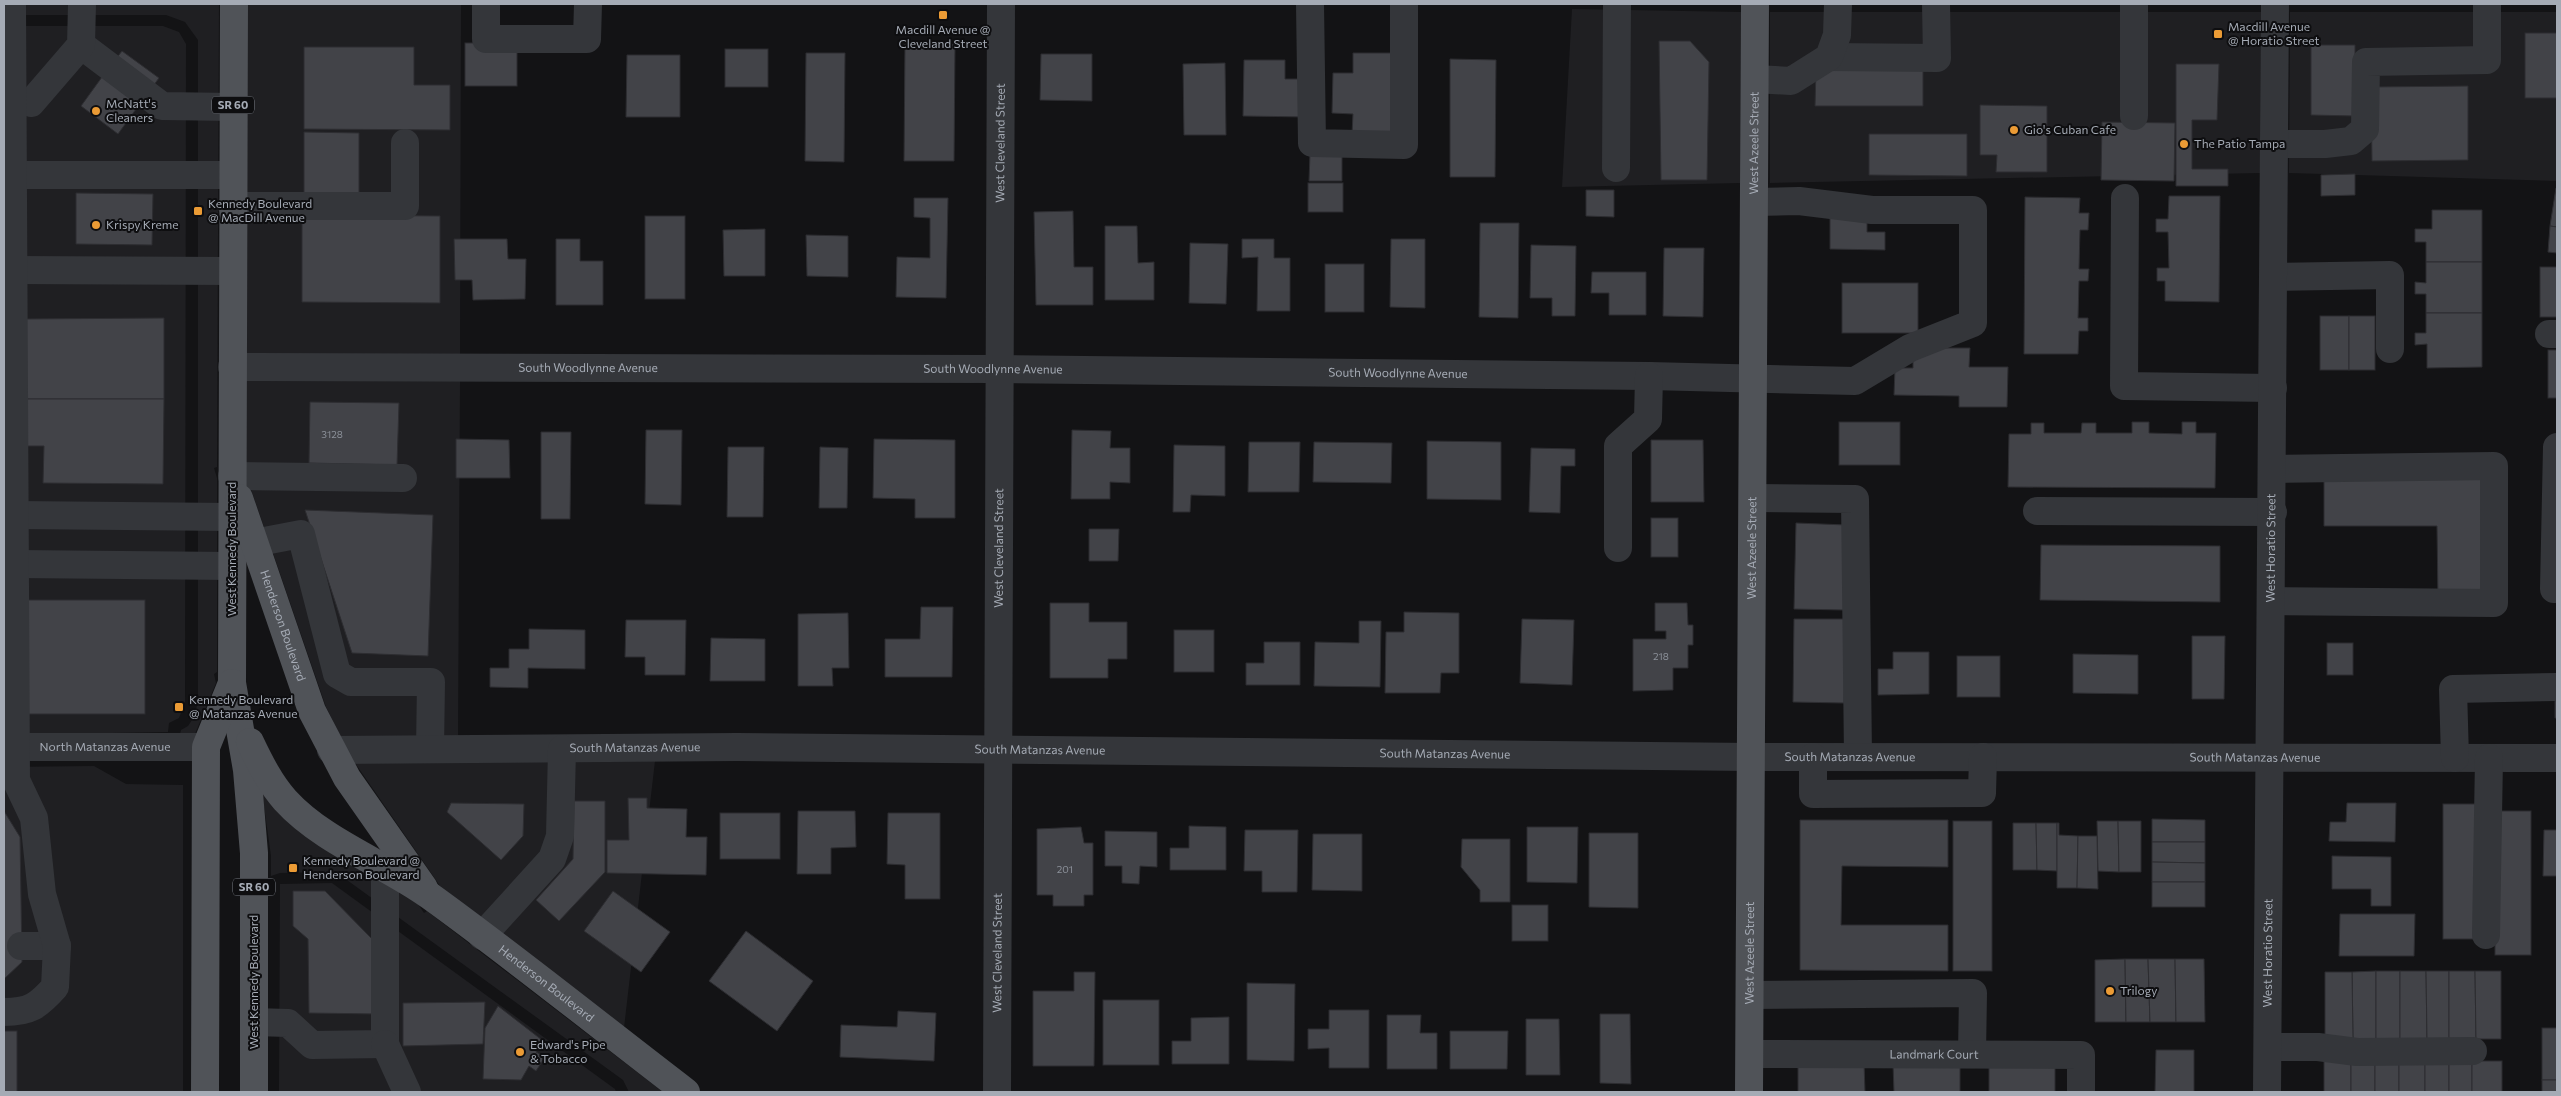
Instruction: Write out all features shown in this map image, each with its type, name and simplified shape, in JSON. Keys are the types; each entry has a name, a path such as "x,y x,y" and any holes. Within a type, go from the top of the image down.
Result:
{"main road":[{"name":"West Kennedy Boulevard","path":"234,4 232,684 248,770 254,853 254,1092"},
{"name":"West Azeele Street","path":"1749,1092 1754,498 1755,4"},
{"name":"Henderson Boulevard","path":"232,476 312,711 347,778 429,895"},
{"name":"Henderson Boulevard","path":"232,684 247,736 268,778 286,801 335,840 429,895 686,1092"},
{"name":"SR 60","path":"205,1092 206,746 232,684"}],"street":[{"path":"4,1012 20,1012 39,1005 55,987 57,946 42,894 34,818 16,780 10,746 15,564 10,273 13,174 12,4"},
{"path":"31,103 81,45 82,4"},
{"path":"486,4 486,39 587,39 588,4"},
{"name":"West Cleveland Street","path":"997,1092 1001,4"},
{"path":"1310,4 1312,143 1404,145 1404,4"},
{"path":"1616,168 1617,4"},
{"path":"1828,57 1837,35 1838,4"},
{"path":"1755,79 1791,81 1828,57 1937,58 1936,4"},
{"path":"2134,4 2134,116"},
{"name":"West Horatio Street","path":"2268,1092 2275,4"},
{"path":"2275,144 2351,142 2365,128 2366,62 2487,60 2487,4"},
{"path":"81,45 162,106 233,107"},
{"path":"232,206 404,206 405,143"},
{"path":"13,174 233,175"},
{"path":"2125,198 2124,386 2273,388"},
{"name":"South Woodlynne Avenue","path":"232,367 1000,369 1649,376 1855,381 1910,348 1973,322 1973,210 1872,210 1799,201 1755,202"},
{"path":"10,273 232,271"},
{"path":"2274,277 2390,275 2390,349"},
{"path":"1618,548 1618,446 1648,419 1649,376"},
{"path":"2557,447 2554,589 2557,589"},
{"path":"2272,469 2494,466 2494,603 2272,602"},
{"path":"232,476 403,478"},
{"path":"1754,498 1855,499 1858,757"},
{"path":"2037,511 2272,512"},
{"path":"15,515 232,516"},
{"path":"254,543 300,534 337,674 351,682 431,682 430,750"},
{"path":"15,564 232,566"},
{"path":"2455,758 2453,689 2557,687"},
{"name":"North Matanzas Avenue","path":"10,746 206,746"},
{"name":"South Matanzas Avenue","path":"331,750 737,747 1752,757 2557,758"},
{"path":"482,936 552,859 557,849 560,836 562,749"},
{"path":"1814,757 1813,794 1982,793 1983,757"},
{"path":"2486,935 2488,758"},
{"path":"385,869 385,1044 406,1092"},
{"path":"22,946 57,946"},
{"path":"1750,996 1973,993 1972,1054"},
{"path":"254,1022 288,1023 312,1045 385,1044"},
{"path":"2268,1047 2318,1047 2356,1052 2474,1051"},
{"name":"Landmark Court","path":"1750,1054 2081,1055 2082,1092"}],"shaded area":[{"path":"4,4 219,4 217,467 214,468 217,478 217,672 214,674 216,683 195,734 180,734 181,730 188,726 194,717 198,702 198,40 185,22 166,15 4,15"},
{"path":"248,4 461,4 460,354 246,354"},
{"path":"1572,9 1741,12 1740,183 1562,187"},
{"path":"1770,12 2261,12 2260,173 1770,183"},
{"path":"2290,12 2557,12 2557,181 2289,173"},
{"path":"4,26 163,26 179,32 186,44 185,702 179,718 169,723 168,732 4,735"},
{"path":"246,380 460,380 458,737 341,737 326,707 246,475"},
{"path":"655,761 624,1028 440,886 355,763"},
{"path":"94,766 126,784 183,785 183,1092 4,1092 4,767"},
{"path":"262,792 325,849 418,904 424,913 427,911 663,1092 629,1092 623,1080 340,875 332,872 280,873 271,876 271,856"},
{"path":"332,883 615,1089 616,1092 279,1092 280,884"}],"building":[{"path":"2525,33 2557,33 2557,98 2525,98"},
{"path":"1659,41 1690,41 1709,62 1707,180 1661,180"},
{"path":"465,43 517,43 517,86 465,86"},
{"path":"905,44 955,44 954,161 904,161"},
{"path":"2311,45 2355,45 2355,116 2311,115"},
{"path":"304,47 414,47 414,85 450,85 450,130 304,129"},
{"path":"725,49 768,49 768,87 725,87"},
{"path":"122,51 159,78 139,105 102,77"},
{"path":"806,53 845,53 844,162 805,161"},
{"path":"1353,53 1395,53 1394,134 1352,134 1353,114 1332,113 1333,73 1353,73"},
{"path":"1041,54 1092,54 1092,101 1040,100"},
{"path":"627,55 680,55 680,117 626,117"},
{"path":"1450,59 1496,60 1495,177 1450,177"},
{"path":"1244,60 1285,60 1285,79 1306,79 1306,117 1243,116"},
{"path":"1225,63 1226,135 1184,135 1183,64"},
{"name":"The Patio Tampa","path":"2176,64 2219,64 2217,120 2192,120 2192,169 2228,169 2228,186 2176,186"},
{"path":"1816,68 1923,68 1923,106 1815,106"},
{"path":"102,77 139,105 118,134 81,106"},
{"path":"2468,86 2468,160 2372,161 2371,87"},
{"name":"Gio's Cuban Cafe","path":"1980,105 2047,106 2047,172 1996,172 1997,155 1980,155"},
{"path":"2102,122 2175,123 2174,181 2101,180"},
{"path":"304,132 359,133 359,199 304,200"},
{"path":"1869,134 1967,134 1967,176 1869,175"},
{"path":"1310,154 1342,154 1342,181 1309,181"},
{"path":"2355,174 2355,195 2321,196 2321,175"},
{"path":"1308,183 1343,183 1343,212 1308,212"},
{"path":"2557,188 2557,227 2550,226"},
{"path":"1586,190 1614,190 1614,217 1586,216"},
{"path":"76,193 153,194 152,245 76,244"},
{"path":"2169,196 2220,196 2219,302 2165,301 2165,281 2157,281 2157,268 2169,268 2168,232 2156,232 2156,219 2168,219"},
{"path":"2025,197 2080,198 2079,213 2089,213 2088,230 2080,230 2079,269 2089,269 2088,281 2079,281 2078,318 2088,318 2088,331 2079,331 2078,354 2024,354"},
{"path":"914,198 948,198 946,298 896,297 897,257 930,258 930,218 914,217"},
{"path":"2432,210 2482,210 2482,262 2426,262 2426,242 2415,242 2415,229 2432,229"},
{"path":"1073,211 1074,267 1093,267 1093,305 1036,305 1034,212"},
{"path":"1830,213 1867,214 1867,232 1885,232 1885,250 1830,249"},
{"path":"302,215 440,216 440,303 302,302"},
{"path":"645,216 685,216 685,299 645,299"},
{"path":"1480,223 1519,223 1518,318 1479,317"},
{"path":"1105,226 1137,226 1138,263 1154,262 1154,300 1105,300"},
{"path":"2550,226 2557,227 2557,253 2548,252"},
{"path":"765,229 765,276 724,276 723,230"},
{"path":"806,235 848,236 848,277 807,276"},
{"path":"454,239 507,239 508,259 526,259 525,299 473,300 472,280 455,280"},
{"path":"556,239 580,239 580,261 603,261 603,305 556,305"},
{"path":"1242,239 1274,239 1274,258 1290,258 1290,311 1257,311 1258,257 1242,258"},
{"path":"1391,239 1425,239 1425,308 1390,307"},
{"path":"1190,243 1228,244 1226,304 1189,303"},
{"path":"1531,245 1576,246 1575,316 1552,316 1552,298 1530,298"},
{"path":"1664,248 1704,248 1703,317 1663,316"},
{"path":"2426,262 2482,262 2482,313 2426,313 2426,294 2415,294 2415,282 2426,283"},
{"path":"1325,264 1364,264 1364,312 1325,312"},
{"path":"2540,267 2557,267 2557,317 2540,317"},
{"path":"1592,272 1646,272 1646,315 1609,315 1609,293 1591,293"},
{"path":"1842,283 1918,283 1918,333 1842,333"},
{"path":"2426,313 2482,313 2482,367 2427,368 2427,344 2415,345 2415,333 2426,333"},
{"path":"2320,316 2349,316 2349,370 2320,370"},
{"path":"2349,316 2375,316 2375,370 2349,370"},
{"path":"164,318 164,399 24,399 25,319"},
{"path":"1913,348 1970,348 1969,367 2008,367 2007,407 1959,407 1959,396 1894,395 1895,368 1913,368"},
{"path":"2548,350 2557,350 2557,398 2548,398"},
{"path":"24,399 164,399 163,484 43,483 44,446 24,446"},
{"path":"310,402 399,403 397,465 309,463"},
{"path":"1839,422 1900,422 1900,465 1839,465"},
{"path":"2132,422 2149,422 2149,433 2182,434 2182,422 2196,422 2196,433 2216,433 2215,488 2008,487 2009,434 2031,434 2031,423 2044,423 2044,433 2081,433 2082,423 2096,423 2096,433 2132,433"},
{"path":"646,430 682,430 681,505 645,504"},
{"path":"1072,430 1111,431 1110,448 1130,448 1130,483 1110,482 1110,499 1071,499"},
{"path":"541,432 571,432 570,519 541,519"},
{"path":"456,439 509,440 510,478 456,478"},
{"path":"874,439 955,440 955,518 915,518 915,499 873,498"},
{"path":"1651,440 1703,440 1704,502 1651,502"},
{"path":"1427,441 1501,442 1501,500 1427,499"},
{"path":"1249,442 1300,442 1299,492 1248,492"},
{"path":"1314,442 1392,443 1391,483 1313,482"},
{"path":"1174,445 1225,446 1225,496 1191,495 1190,512 1173,512"},
{"path":"728,447 764,447 763,517 727,517"},
{"path":"820,447 848,448 847,508 819,508"},
{"path":"1531,448 1575,449 1575,466 1561,466 1560,513 1529,512"},
{"path":"2324,478 2484,479 2484,599 2438,599 2437,526 2324,526"},
{"path":"305,510 433,515 428,656 352,653"},
{"path":"1651,518 1678,518 1678,557 1651,557"},
{"path":"1796,523 1846,525 1844,610 1794,609"},
{"path":"1089,529 1119,529 1118,561 1089,561"},
{"path":"2041,545 2220,546 2220,602 2040,600"},
{"path":"27,600 145,600 145,714 27,714"},
{"path":"1050,603 1089,603 1089,622 1127,622 1127,659 1108,659 1108,678 1050,678"},
{"path":"1655,603 1687,603 1688,625 1693,625 1693,645 1688,645 1688,668 1673,668 1673,690 1633,691 1633,639 1666,639 1666,631 1655,631"},
{"path":"921,607 953,607 952,677 885,677 885,639 920,639"},
{"path":"1404,612 1459,613 1459,673 1441,673 1440,693 1385,693 1386,632 1404,632"},
{"path":"848,613 849,668 832,668 833,686 798,686 798,614"},
{"path":"1522,619 1574,620 1572,685 1520,683"},
{"path":"1794,619 1846,619 1844,703 1793,702"},
{"path":"626,620 686,620 685,675 645,675 645,657 625,657"},
{"path":"1359,621 1381,621 1380,687 1314,686 1315,642 1359,643"},
{"path":"529,629 585,630 585,669 528,668 528,688 490,687 490,668 509,668 509,649 529,649"},
{"path":"1174,630 1214,630 1214,672 1174,672"},
{"path":"2192,636 2225,636 2224,699 2192,699"},
{"path":"711,638 765,639 765,681 710,681"},
{"path":"1264,642 1300,642 1300,685 1246,685 1246,663 1264,663"},
{"path":"2327,643 2353,643 2353,675 2327,675"},
{"path":"1893,652 1929,652 1929,694 1878,695 1878,669 1893,669"},
{"path":"2073,654 2138,655 2138,694 2073,693"},
{"path":"1957,656 2000,656 2000,697 1957,697"},
{"path":"2557,700 2557,718 2555,718 2555,701"},
{"path":"628,798 647,798 647,808 687,809 686,837 707,837 706,875 607,873 607,840 629,840"},
{"path":"574,801 605,801 605,872 559,921 536,900 573,859"},
{"path":"451,803 524,804 523,836 501,860 447,812"},
{"path":"2347,803 2396,803 2395,842 2329,841 2330,822 2346,822"},
{"path":"2443,804 2477,804 2477,939 2443,939"},
{"path":"4,811 20,837 22,962 4,979"},
{"path":"798,811 855,811 856,847 831,848 831,874 797,874"},
{"path":"2495,811 2531,811 2531,955 2495,955"},
{"path":"720,813 780,813 780,859 720,859"},
{"path":"888,813 940,813 940,899 905,899 905,865 887,864"},
{"path":"2152,819 2205,820 2205,842 2152,842"},
{"path":"1800,820 1948,820 1948,867 1842,866 1841,925 1948,925 1948,971 1800,970"},
{"path":"1953,821 1992,821 1992,971 1953,971"},
{"path":"2097,821 2118,821 2119,872 2098,871"},
{"path":"2118,821 2141,821 2141,872 2119,872"},
{"path":"2013,823 2036,823 2037,870 2013,870"},
{"path":"2036,823 2057,823 2057,871 2037,870"},
{"path":"2057,823 2059,823 2059,835 2078,836 2077,888 2057,888"},
{"path":"1189,826 1226,827 1226,870 1170,870 1170,848 1189,848"},
{"path":"1081,827 1084,843 1093,843 1093,895 1084,895 1084,906 1053,906 1053,895 1037,895 1037,829"},
{"path":"1527,827 1578,827 1577,883 1527,882"},
{"path":"1245,830 1298,830 1297,892 1262,892 1262,871 1244,871"},
{"path":"2544,830 2557,830 2557,876 2543,876"},
{"path":"1105,831 1157,832 1157,867 1140,866 1139,884 1122,883 1122,866 1105,866"},
{"path":"1589,833 1638,833 1638,908 1589,907"},
{"path":"1313,834 1362,834 1362,891 1312,890"},
{"path":"2078,836 2097,836 2098,889 2077,888"},
{"path":"1462,839 1510,839 1510,902 1480,902 1480,890 1461,867"},
{"path":"2152,842 2205,842 2205,863 2152,862"},
{"path":"2332,856 2391,857 2391,906 2371,906 2371,889 2332,889"},
{"path":"2152,862 2205,863 2205,882 2152,882"},
{"path":"2152,882 2205,882 2205,907 2152,907"},
{"path":"293,891 325,891 371,938 379,938 378,1014 309,1013 308,939 293,926"},
{"path":"613,891 670,932 641,972 584,931"},
{"path":"1512,905 1548,905 1548,941 1512,941"},
{"path":"2340,914 2415,914 2414,956 2339,956"},
{"path":"746,931 813,981 777,1031 709,981"},
{"name":"Trilogy","path":"2125,959 2126,1022 2095,1022 2095,960"},
{"path":"2125,959 2148,959 2150,1022 2126,1022"},
{"path":"2148,959 2175,959 2176,1022 2150,1022"},
{"path":"2175,959 2204,959 2205,1022 2176,1022"},
{"path":"2376,971 2376,1039 2353,1039 2352,972"},
{"path":"2376,971 2400,971 2400,1039 2376,1039"},
{"path":"2400,971 2426,971 2427,1039 2400,1039"},
{"path":"2426,971 2449,971 2449,1039 2427,1039"},
{"path":"2449,971 2475,971 2476,1039 2449,1039"},
{"path":"2475,971 2501,971 2501,1039 2476,1039"},
{"path":"1074,972 1095,972 1094,1066 1033,1066 1033,991 1074,991"},
{"path":"2325,972 2352,972 2353,1039 2325,1038"},
{"path":"1247,983 1295,984 1294,1061 1247,1060"},
{"path":"1103,1000 1159,1000 1159,1065 1103,1065"},
{"path":"485,1002 483,1044 403,1046 403,1003"},
{"path":"498,1006 542,1040 536,1052 545,1057 536,1071 529,1066 521,1080 483,1079 485,1028"},
{"path":"1329,1010 1369,1010 1369,1068 1329,1068 1329,1048 1308,1049 1308,1029 1329,1029"},
{"path":"898,1011 936,1013 934,1061 840,1057 841,1025 897,1027"},
{"path":"1600,1014 1630,1014 1631,1084 1600,1083"},
{"path":"1387,1015 1421,1015 1420,1033 1437,1033 1437,1069 1387,1069"},
{"path":"1229,1017 1229,1064 1172,1064 1172,1041 1191,1041 1191,1018"},
{"path":"1526,1019 1559,1019 1560,1075 1526,1075"},
{"path":"2542,1028 2557,1028 2557,1080 2542,1080"},
{"path":"4,1031 17,1031 17,1092 4,1092"},
{"path":"1450,1031 1508,1031 1507,1069 1450,1069"},
{"path":"2156,1050 2194,1050 2194,1092 2155,1092"},
{"path":"2324,1061 2351,1061 2351,1092 2324,1092"},
{"path":"2351,1061 2375,1061 2375,1092 2351,1092"},
{"path":"2375,1061 2399,1061 2399,1092 2375,1092"},
{"path":"2399,1061 2425,1061 2425,1092 2399,1092"},
{"path":"2425,1061 2449,1061 2449,1092 2425,1092"},
{"path":"2449,1061 2472,1061 2472,1092 2449,1092"},
{"path":"2472,1061 2502,1061 2502,1092 2472,1092"},
{"path":"1798,1062 1864,1063 1865,1092 1798,1092"},
{"path":"1893,1064 1960,1064 1960,1092 1894,1092"},
{"path":"1989,1064 2055,1064 2055,1092 1989,1092"},
{"path":"2542,1080 2557,1080 2557,1092 2542,1092"}],"place":[{"name":"Macdill Avenue @ Cleveland Street","path":"943,15"},
{"name":"Macdill Avenue @ Horatio Street","path":"2218,34"},
{"name":"McNatt's Cleaners","path":"96,111"},
{"name":"Gio's Cuban Cafe","path":"2014,130"},
{"name":"The Patio Tampa","path":"2184,144"},
{"name":"Kennedy Boulevard @ MacDill Avenue","path":"198,211"},
{"name":"Krispy Kreme","path":"96,225"},
{"name":"Kennedy Boulevard @ Matanzas Avenue","path":"179,707"},
{"name":"Kennedy Boulevard @ Henderson Boulevard","path":"293,868"},
{"name":"Trilogy","path":"2110,991"},
{"name":"Edward's Pipe & Tobacco","path":"520,1052"}]}
